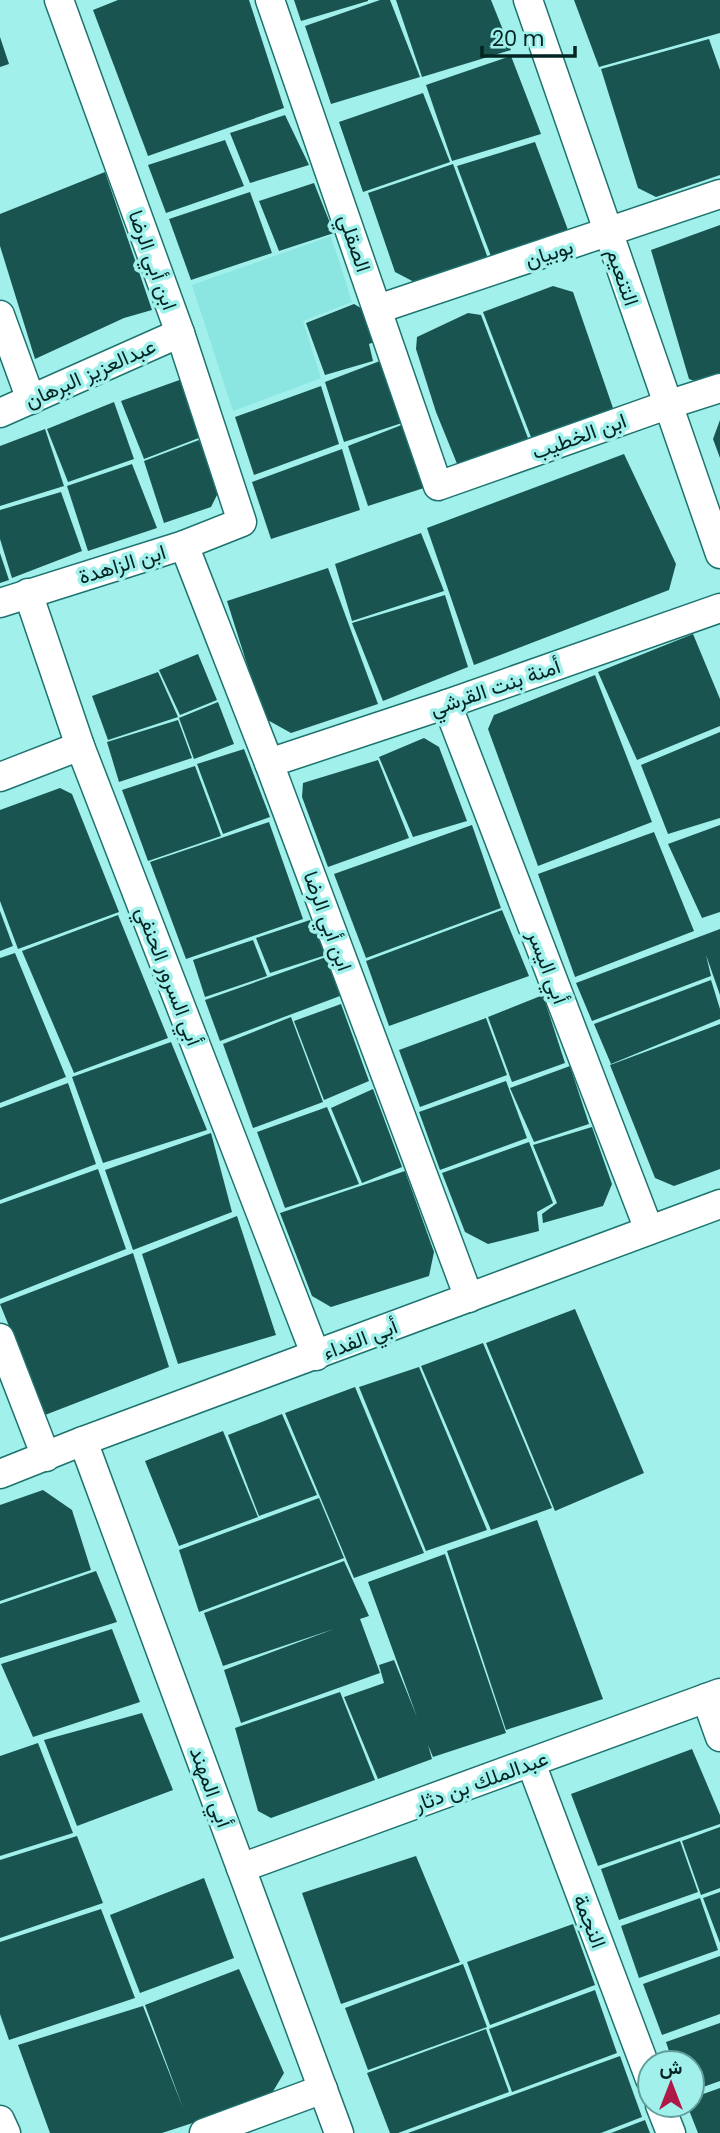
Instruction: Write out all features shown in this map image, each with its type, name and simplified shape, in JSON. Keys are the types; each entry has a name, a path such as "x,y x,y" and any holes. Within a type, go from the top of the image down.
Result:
{"street":[{"name":"ابن أبي الرضا","path":"59,0 180,333 242,522"},
{"name":"الصقلي","path":"270,0 438,486"},
{"name":"التنعيم","path":"528,0 720,554"},
{"name":"بوبيان","path":"378,309 720,194"},
{"path":"0,315 31,400"},
{"name":"عبدالعزيز البرهان","path":"0,413 180,333"},
{"name":"ابن الخطيب","path":"438,486 720,388"},
{"name":"ابن الزاهدة","path":"0,604 184,545 242,522"},
{"name":"ابن أبي الرضا","path":"184,545 269,763 469,1298"},
{"name":"أبي السرور الحنفي","path":"28,593 80,746 316,1356"},
{"name":"أمنة بنت القرشي","path":"269,763 720,608"},
{"name":"أبي اليسر","path":"447,704 649,1230"},
{"path":"0,776 80,746"},
{"name":"أبي الفداء","path":"0,1474 720,1204"},
{"path":"0,1338 46,1457"},
{"name":"أبي المهند","path":"83,1441 339,2133"},
{"path":"713,1696 720,1737"},
{"name":"عبدالملك بن دثار","path":"241,1868 713,1696"},
{"name":"النجمة","path":"531,1763 639,2049"},
{"path":"204,2133 323,2089"}],"shaded area":[{"path":"331,236 352,302 303,321 321,378 233,411 192,285"}],"building":[{"path":"118,0 249,0 284,108 148,156 93,10"},
{"path":"294,0 368,0 368,1 301,21"},
{"path":"380,0 390,0 420,77 331,104 305,26"},
{"path":"396,0 491,0 511,50 422,77"},
{"path":"574,0 720,0 720,33 599,67"},
{"path":"0,37 9,64 0,67"},
{"path":"709,39 720,70 720,175 656,197 638,188 601,69"},
{"path":"511,56 541,134 452,161 426,85"},
{"path":"423,93 450,162 363,192 339,122"},
{"path":"285,115 309,165 250,183 230,133"},
{"path":"225,140 244,186 166,213 148,165"},
{"path":"535,142 568,230 492,259 457,166"},
{"path":"453,164 489,261 420,285 395,272 368,193"},
{"path":"105,172 152,310 124,318 35,359 0,246 0,214"},
{"path":"314,183 334,233 279,251 259,201"},
{"path":"250,192 272,253 191,280 169,219"},
{"path":"720,225 720,376 700,383 689,379 651,250"},
{"path":"553,286 573,292 614,411 534,445 483,312"},
{"path":"354,304 371,314 379,340 369,344 373,361 325,375 306,323"},
{"path":"468,313 481,315 531,446 460,471 436,412 416,349 417,337"},
{"path":"380,361 402,423 344,442 325,382"},
{"path":"185,378 204,436 144,459 121,401"},
{"path":"321,386 339,444 254,475 235,417"},
{"path":"114,402 134,459 68,482 47,429"},
{"path":"720,420 720,458 713,439"},
{"path":"404,424 427,487 368,506 348,446"},
{"path":"45,429 64,486 0,506 0,446"},
{"path":"199,440 218,493 211,507 164,523 144,461"},
{"path":"342,449 360,510 271,539 252,482"},
{"path":"624,454 676,564 669,590 474,665 427,528"},
{"path":"132,464 157,528 88,551 67,486"},
{"path":"61,492 82,551 12,578 0,539 0,510"},
{"path":"421,533 444,591 352,621 335,564"},
{"path":"0,553 9,580 0,583"},
{"path":"328,568 378,704 291,733 264,718 227,601"},
{"path":"445,595 468,667 383,701 352,623"},
{"path":"693,634 720,699 720,726 637,760 598,672"},
{"path":"198,654 217,700 180,715 159,670"},
{"path":"158,672 178,717 108,740 92,696"},
{"path":"595,675 652,822 538,866 488,729 494,715"},
{"path":"218,702 234,744 194,759 179,718"},
{"path":"178,720 192,758 119,782 107,742"},
{"path":"720,732 720,818 668,834 641,765"},
{"path":"424,738 439,747 467,821 413,837 379,757"},
{"path":"244,749 270,817 223,834 197,764"},
{"path":"378,760 409,838 328,867 302,797 303,783"},
{"path":"195,766 221,836 148,861 122,790"},
{"path":"60,788 72,794 119,912 18,949 0,901 0,810"},
{"path":"269,822 303,919 186,959 150,862"},
{"path":"472,825 501,908 366,958 334,874"},
{"path":"720,825 720,912 702,918 668,844"},
{"path":"654,832 694,931 575,977 538,874"},
{"path":"502,910 529,976 389,1026 366,961"},
{"path":"0,911 13,946 0,951"},
{"path":"118,915 168,1038 74,1073 22,951"},
{"path":"310,920 326,955 270,973 256,938"},
{"path":"720,929 720,995 706,955 711,976 592,1021 576,983"},
{"path":"253,940 267,976 205,997 193,960"},
{"path":"15,953 66,1077 0,1103 0,958"},
{"path":"326,957 340,996 220,1041 205,1000"},
{"path":"711,980 720,1009 720,1019 611,1064 594,1024"},
{"path":"543,995 565,1063 512,1082 488,1017"},
{"path":"341,1004 369,1081 324,1100 294,1021"},
{"path":"291,1017 323,1102 253,1128 223,1044"},
{"path":"486,1018 507,1075 420,1107 399,1050"},
{"path":"720,1024 720,1169 674,1186 655,1178 610,1065"},
{"path":"171,1042 207,1130 103,1163 72,1077"},
{"path":"570,1066 589,1124 534,1142 510,1088"},
{"path":"506,1081 527,1138 440,1170 419,1112"},
{"path":"68,1083 96,1164 0,1200 0,1108"},
{"path":"373,1089 402,1167 362,1183 331,1108"},
{"path":"327,1107 359,1184 285,1208 257,1132"},
{"path":"592,1127 612,1184 603,1206 543,1223 542,1214 557,1203 533,1145"},
{"path":"211,1133 232,1212 133,1250 105,1170"},
{"path":"529,1142 553,1203 537,1212 539,1231 488,1244 465,1232 442,1173"},
{"path":"98,1169 126,1249 0,1299 0,1204"},
{"path":"405,1171 434,1252 429,1276 331,1307 312,1296 280,1213"},
{"path":"237,1216 276,1335 178,1364 142,1254"},
{"path":"133,1253 169,1367 45,1415 0,1304"},
{"path":"575,1309 644,1473 555,1511 486,1343"},
{"path":"483,1343 552,1508 491,1530 421,1366"},
{"path":"419,1367 487,1530 426,1551 359,1387"},
{"path":"355,1387 424,1553 354,1578 285,1413"},
{"path":"282,1414 317,1495 259,1516 228,1435"},
{"path":"223,1431 258,1517 179,1546 145,1461"},
{"path":"43,1490 72,1510 91,1570 0,1601 0,1505"},
{"path":"319,1498 344,1558 199,1612 179,1550"},
{"path":"537,1520 603,1699 506,1730 447,1551"},
{"path":"445,1554 506,1733 433,1757 428,1745 432,1759 378,1779 344,1697 384,1683 379,1665 394,1660 417,1717 368,1582"},
{"path":"344,1561 369,1616 360,1619 380,1673 241,1723 224,1670 334,1629 223,1666 204,1613"},
{"path":"96,1571 117,1622 0,1658 0,1604"},
{"path":"112,1629 140,1702 33,1737 1,1664"},
{"path":"340,1692 375,1780 271,1818 258,1811 235,1728"},
{"path":"142,1713 173,1790 77,1826 44,1740"},
{"path":"38,1743 73,1833 0,1856 0,1756"},
{"path":"692,1749 720,1815 720,1824 598,1866 571,1794"},
{"path":"720,1827 720,1888 701,1895 682,1841"},
{"path":"77,1836 103,1903 0,1938 0,1860"},
{"path":"680,1841 698,1892 619,1920 601,1869"},
{"path":"416,1856 460,1962 341,2004 302,1893"},
{"path":"204,1878 234,1958 140,1993 110,1915"},
{"path":"720,1892 720,1943 703,1898"},
{"path":"700,1898 718,1950 639,1978 621,1926"},
{"path":"101,1909 135,1998 9,2040 0,2014 0,1942"},
{"path":"573,1924 595,1985 490,2025 467,1962"},
{"path":"720,1956 720,2014 662,2035 643,1984"},
{"path":"463,1964 487,2027 368,2070 345,2008"},
{"path":"239,1969 284,2073 269,2098 162,2133 50,2133 18,2045 143,2006 183,2108 145,2005"},
{"path":"595,1990 617,2053 512,2092 489,2029"},
{"path":"720,2023 720,2081 706,2086 706,2049 668,2049 666,2042"},
{"path":"486,2029 509,2092 398,2133 390,2133 367,2073"},
{"path":"620,2056 636,2100 637,2119 601,2133 408,2133"},
{"path":"720,2088 720,2133 698,2133 692,2119 706,2119 706,2093"},
{"path":"645,2120 650,2133 611,2133"}]}
